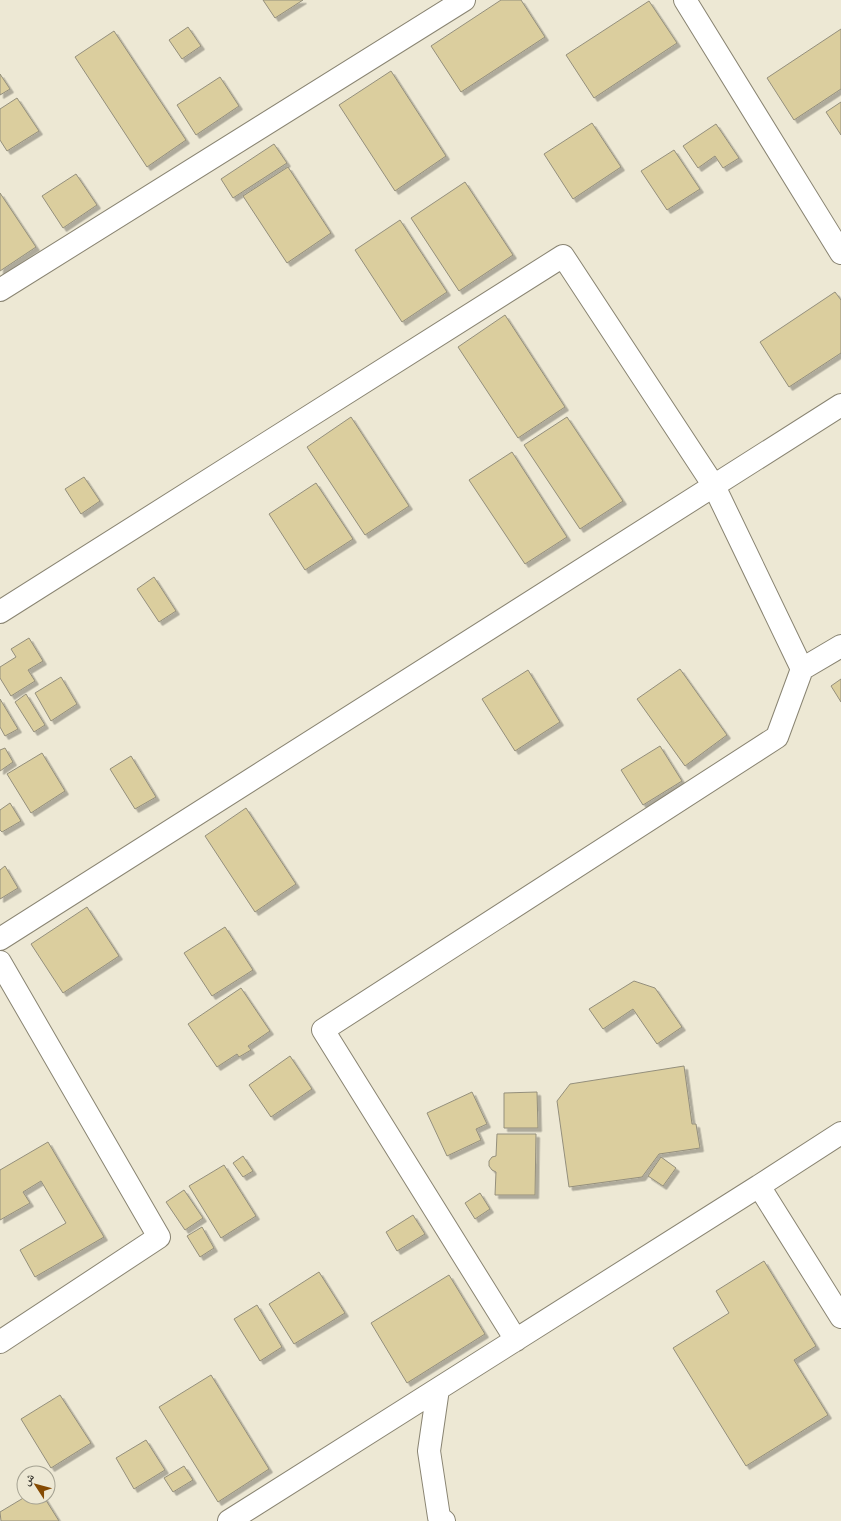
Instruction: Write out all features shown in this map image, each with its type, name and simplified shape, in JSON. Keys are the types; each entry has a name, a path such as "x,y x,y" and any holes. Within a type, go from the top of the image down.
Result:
{"street":[{"path":"0,290 464,0"},
{"path":"685,0 841,253"},
{"path":"0,612 563,256 714,486 802,669"},
{"path":"0,938 841,405"},
{"path":"516,1340 323,1030 777,738 802,669 841,646"},
{"path":"0,962 159,1237 0,1342"},
{"path":"229,1521 841,1133"},
{"path":"759,1186 841,1317"},
{"path":"438,1389 429,1451 439,1516 444,1521"}],"building":[{"path":"263,0 303,0 275,18"},
{"path":"501,0 521,0 545,37 461,92 431,46"},
{"path":"649,1 677,43 594,98 566,55"},
{"path":"188,27 201,46 182,59 169,40"},
{"path":"841,29 841,89 794,120 767,78"},
{"path":"114,31 186,140 147,167 75,57"},
{"path":"391,71 446,156 395,191 339,105"},
{"path":"0,74 10,89 0,95"},
{"path":"220,77 239,106 196,135 177,105"},
{"path":"17,98 39,131 7,151 0,140 0,109"},
{"path":"841,102 841,135 826,112"},
{"path":"592,123 621,167 573,199 544,154"},
{"path":"716,124 739,158 723,168 715,156 698,168 683,146"},
{"path":"274,144 287,163 233,198 221,179"},
{"path":"674,150 700,189 667,210 641,171"},
{"path":"288,167 331,233 287,263 243,196"},
{"path":"76,174 97,205 63,228 42,196"},
{"path":"465,182 513,255 459,291 411,218"},
{"path":"0,193 36,247 0,271"},
{"path":"400,220 447,292 402,322 355,250"},
{"path":"835,292 841,300 841,353 789,387 760,342"},
{"path":"505,315 565,407 518,438 458,347"},
{"path":"351,417 409,506 365,535 307,447"},
{"path":"567,417 623,501 580,529 524,445"},
{"path":"512,452 567,537 525,564 469,480"},
{"path":"84,477 100,501 81,514 65,489"},
{"path":"316,483 353,539 305,570 269,514"},
{"path":"154,577 176,611 159,622 137,589"},
{"path":"29,638 43,661 28,670 35,681 11,696 0,678 0,667 16,657 11,649"},
{"path":"680,669 727,735 685,766 637,699"},
{"path":"528,670 560,722 515,751 482,699"},
{"path":"61,677 77,704 51,721 35,693"},
{"path":"841,679 841,702 831,686"},
{"path":"26,694 45,725 34,732 15,702"},
{"path":"0,699 18,729 5,736 0,727"},
{"path":"660,746 682,781 643,805 621,770"},
{"path":"5,748 13,762 0,771 0,750"},
{"path":"42,753 65,791 31,813 7,774"},
{"path":"131,756 156,797 135,809 110,769"},
{"path":"10,803 21,821 2,832 0,830 0,810"},
{"path":"246,808 296,884 255,912 205,836"},
{"path":"5,866 18,888 0,899 0,870"},
{"path":"87,907 119,956 63,993 31,944"},
{"path":"225,927 253,970 212,996 184,953"},
{"path":"634,981 655,988 682,1027 657,1044 633,1009 603,1029 589,1009"},
{"path":"241,988 270,1031 248,1046 251,1050 239,1057 237,1054 217,1067 188,1024"},
{"path":"290,1056 312,1089 271,1117 249,1085"},
{"path":"684,1066 692,1124 696,1124 700,1148 659,1154 642,1177 569,1187 557,1101 570,1084"},
{"path":"472,1092 487,1124 476,1129 481,1140 447,1156 427,1113"},
{"path":"537,1092 538,1128 504,1128 504,1093"},
{"path":"497,1134 536,1134 535,1195 495,1195 496,1172 489,1166 489,1161 492,1157 496,1156"},
{"path":"48,1142 104,1237 35,1277 20,1250 66,1223 41,1181 23,1192 30,1203 0,1220 0,1170"},
{"path":"243,1156 253,1171 243,1177 233,1163"},
{"path":"661,1157 676,1168 663,1186 648,1176"},
{"path":"224,1165 256,1216 221,1238 189,1186"},
{"path":"184,1190 203,1218 185,1230 166,1202"},
{"path":"480,1193 490,1209 475,1219 465,1203"},
{"path":"413,1215 425,1234 397,1251 386,1232"},
{"path":"202,1227 214,1248 200,1257 187,1236"},
{"path":"764,1261 816,1346 794,1360 828,1415 746,1466 673,1348 729,1313 716,1291"},
{"path":"319,1272 345,1313 294,1344 269,1304"},
{"path":"449,1275 485,1334 407,1383 371,1323"},
{"path":"257,1305 282,1347 260,1361 234,1319"},
{"path":"211,1375 269,1469 218,1502 159,1407"},
{"path":"60,1395 91,1443 56,1465 49,1465 21,1419"},
{"path":"146,1440 165,1470 134,1489 116,1458"},
{"path":"184,1466 193,1480 173,1492 164,1478"},
{"path":"16,1502 16,1505 49,1505 59,1521 1,1521 0,1512"}]}
